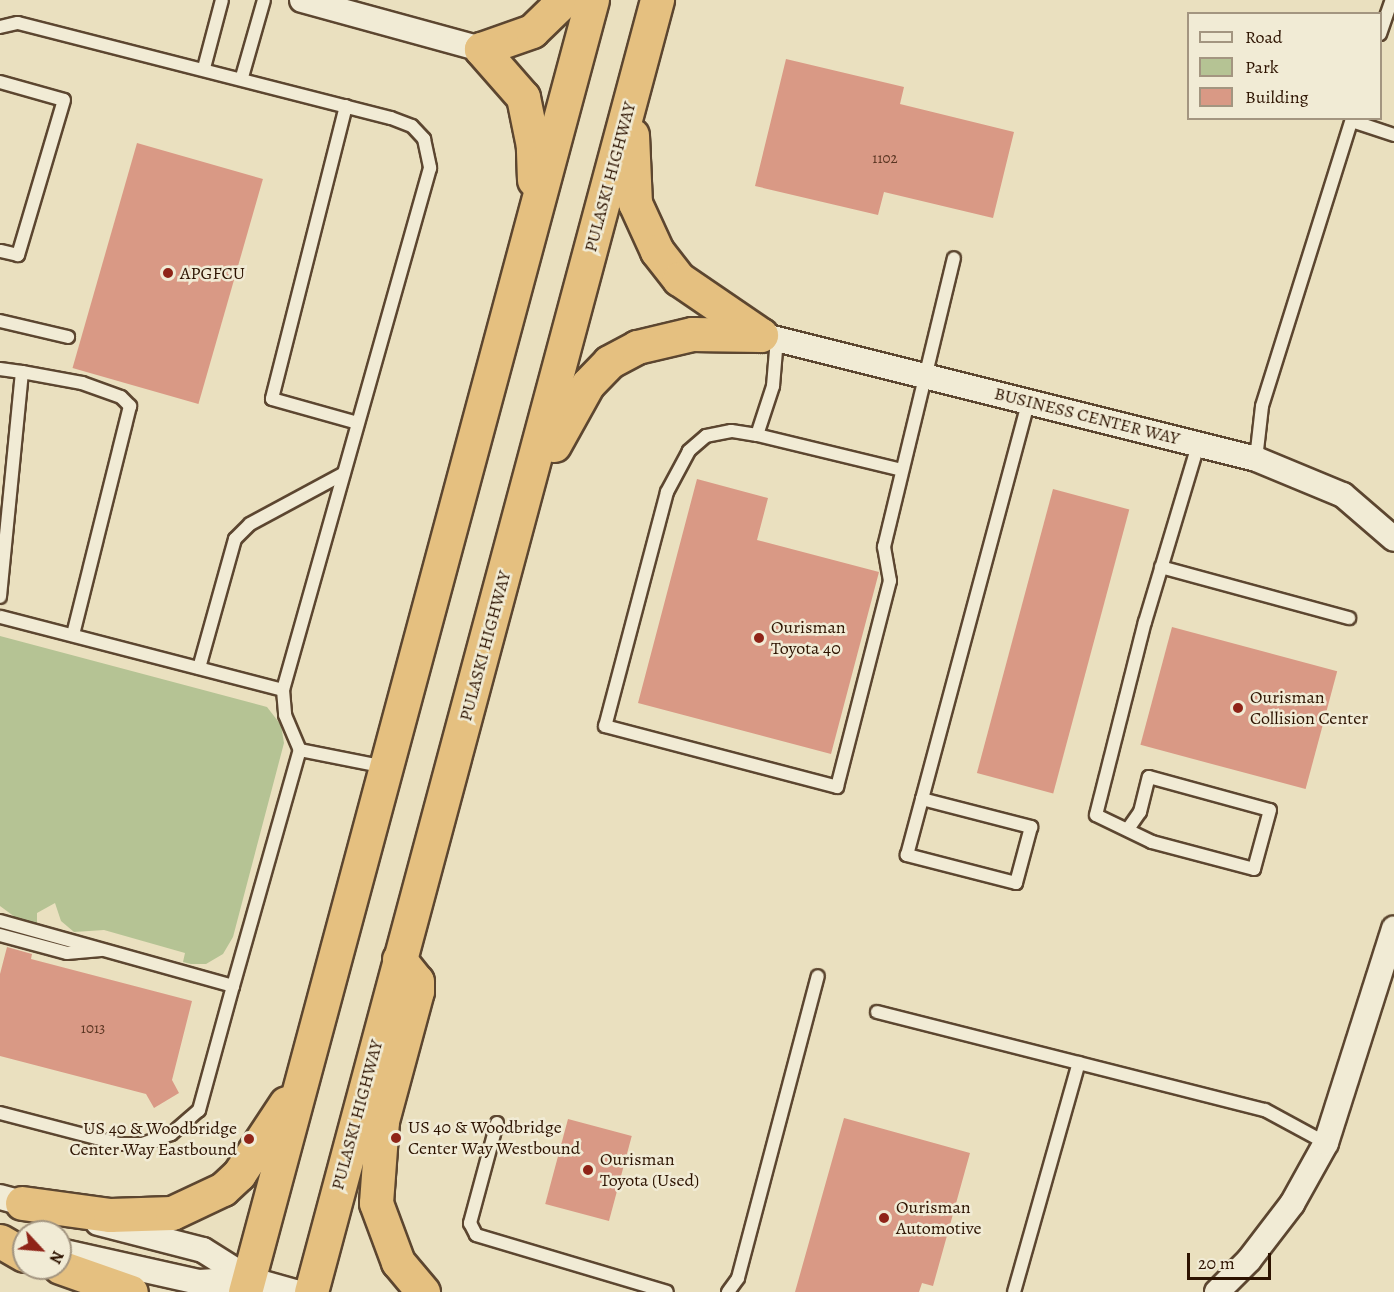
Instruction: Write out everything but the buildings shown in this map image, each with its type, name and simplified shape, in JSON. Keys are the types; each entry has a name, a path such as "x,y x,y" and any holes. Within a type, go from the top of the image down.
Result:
{"highway":[{"path":"534,219 533,146 523,97 481,49 532,31 564,0"},
{"path":"247,1285 592,0"},
{"name":"PULASKI HIGHWAY","path":"311,1292 657,0"},
{"path":"630,101 639,220 679,279 769,336"},
{"path":"524,503 570,411 609,362 637,347 692,334 769,336"},
{"path":"399,959 417,981 417,991 382,1121 376,1203 398,1262 423,1292"},
{"path":"11,1200 145,1217 196,1203 239,1174 306,1070"},
{"path":"72,1271 131,1292"}],"street":[{"path":"302,0 481,49"},
{"name":"BUSINESS CENTER WAY","path":"769,336 1256,459 1343,495 1394,539"},
{"path":"1217,1292 1249,1260 1292,1204 1326,1143 1394,929"},
{"path":"11,1200 203,1250 247,1285"},
{"path":"72,1254 199,1282 247,1285 295,1292"}],"lane":[{"path":"204,68 222,0"},
{"path":"242,77 264,0"},
{"path":"1382,28 1392,0"},
{"path":"0,27 18,23 242,77 412,126 424,139 430,168 283,690 285,716 300,750 199,1110 171,1134 142,1144 119,1144 0,1113"},
{"path":"0,82 64,100 18,255 0,251"},
{"path":"346,106 272,399 358,423"},
{"path":"1256,459 1262,406 1352,120 1394,135"},
{"path":"902,470 757,435 731,431 706,436 677,471 667,492 605,726 837,787 890,581 884,547 954,258"},
{"path":"0,321 68,337"},
{"path":"757,435 773,386 769,336"},
{"path":"0,369 82,383 121,396 130,406 73,635"},
{"path":"0,597 22,372"},
{"path":"922,800 1031,827 1016,883 907,855 1029,401"},
{"path":"1128,829 1140,812 1149,777 1270,810 1254,869 1152,842 1096,815 1161,567 1198,445"},
{"path":"199,668 235,539 250,524 343,474"},
{"path":"1161,567 1349,618"},
{"path":"0,616 283,690"},
{"path":"300,750 387,768"},
{"path":"0,921 108,949 233,986"},
{"path":"0,935 67,953 108,949"},
{"path":"728,1292 738,1278 818,976"},
{"path":"877,1012 1265,1110 1326,1143"},
{"path":"1014,1292 1079,1063"},
{"path":"497,1122 470,1223 476,1235 667,1292"}],"green space":[{"path":"0,636 267,707 281,725 284,743 233,937 223,954 206,964 191,964 183,962 185,953 104,930 74,932 61,921 55,903 37,913 37,924 19,920 0,906"}],"place":[{"name":"APGFCU","path":"168,273"},
{"name":"Ourisman Toyota 40","path":"759,638"},
{"name":"Ourisman Collision Center","path":"1238,708"},
{"name":"US 40 & Woodbridge Center Way Westbound","path":"396,1138"},
{"name":"US 40 & Woodbridge Center Way Eastbound","path":"249,1139"},
{"name":"Ourisman Toyota (Used)","path":"588,1170"},
{"name":"Ourisman Automotive","path":"884,1218"}]}
